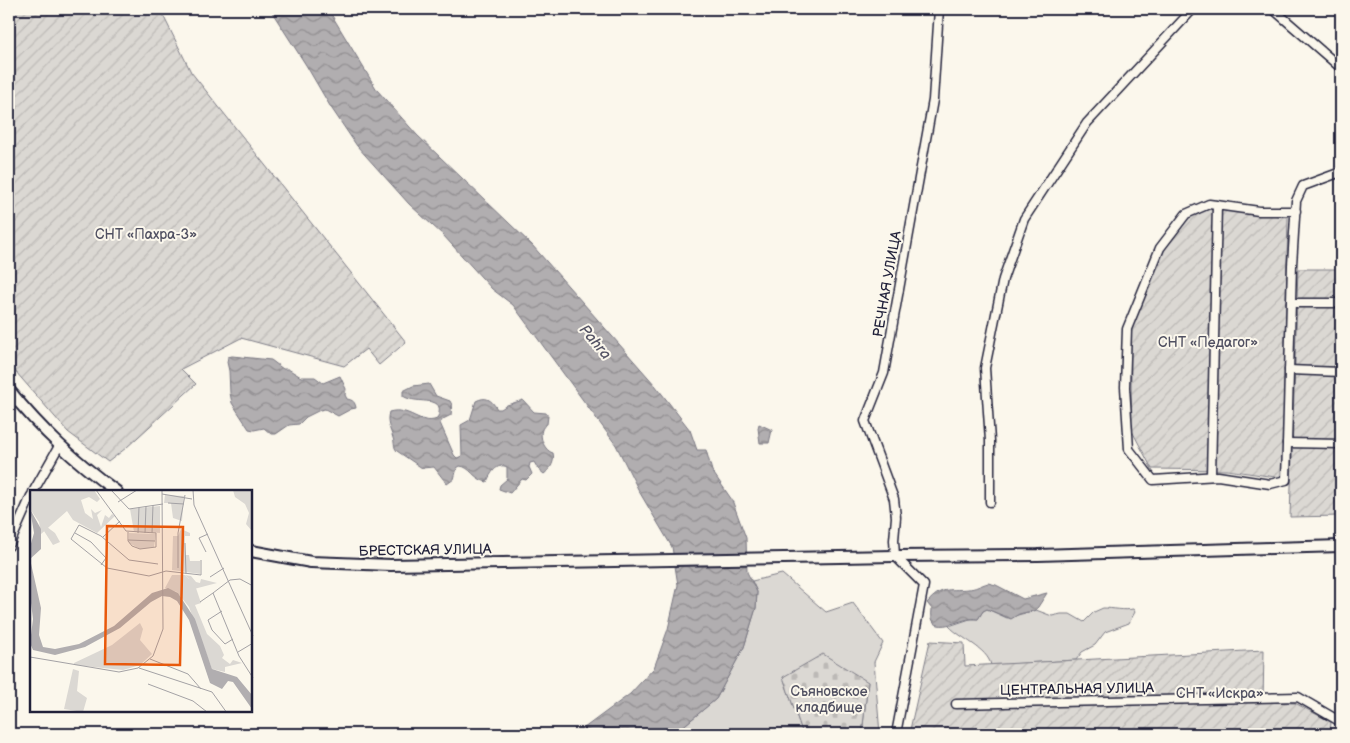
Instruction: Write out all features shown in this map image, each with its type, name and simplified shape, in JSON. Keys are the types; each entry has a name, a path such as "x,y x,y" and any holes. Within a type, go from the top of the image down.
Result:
{"main road":[{"path":"9,390 58,446 114,490"},
{"name":"БРЕСТСКАЯ УЛИЦА","path":"252,551 311,562 354,564 1038,555 1341,546"}],"street":[{"name":"РЕЧНАЯ УЛИЦА","path":"895,556 896,517 894,499 865,421 884,373 932,100 939,9"},
{"path":"990,502 990,442 985,368 1003,279 1024,219 1087,123 1193,9"},
{"path":"1273,9 1341,68"},
{"path":"1296,211 1259,211 1209,204 1186,214 1160,248 1127,328 1125,378 1129,449 1153,480 1218,476 1270,484 1286,480 1291,303 1296,211 1296,201 1303,186 1341,172"},
{"path":"1211,476 1217,205"},
{"path":"1291,303 1341,303"},
{"path":"1289,370 1341,372"},
{"path":"1287,443 1341,444"},
{"path":"34,490 58,446"},
{"path":"9,546 30,498"},
{"path":"895,556 924,585 896,734"},
{"name":"ЦЕНТРАЛЬНАЯ УЛИЦА","path":"956,704 1298,698 1341,722"}],"green space":[{"name":"СНТ «Пахра-3»","path":"9,9 160,9 191,72 406,342 379,365 366,349 344,366 241,338 181,369 196,384 108,462 68,432 9,364"},
{"name":"СНТ «Педагог»","path":"1209,208 1288,217 1282,478 1227,470 1152,469 1132,431 1130,328 1162,251 1187,217"},
{"path":"1298,269 1341,269 1341,516 1290,517"},
{"path":"782,574 826,612 853,603 883,643 874,662 880,734 862,734 868,682 783,677 803,734 674,734 716,699 744,647 756,608 757,592 752,581"},
{"path":"1103,608 1133,609 1135,612 1129,623 1105,632 1095,645 1082,652 1076,660 991,665 989,659 979,649 949,626 970,619 978,619 983,611 987,609 1007,618 1036,610 1052,616 1070,614 1084,622 1094,612"},
{"name":"СНТ «Искра»","path":"930,641 964,643 965,666 1264,650 1263,702 1295,703 1331,722 1330,734 909,734"},
{"name":"Съяновское кладбище","path":"823,654 868,682 862,734 803,734 783,677"}],"water":[{"name":"Pahra","path":"270,9 328,9 377,90 417,135 532,245 655,385 690,430 697,450 706,450 712,471 732,500 746,538 747,572 757,592 756,608 744,647 716,699 674,734 576,734 630,694 654,668 668,629 678,585 672,547 640,493 616,445 513,305 492,289 443,235 409,204 357,146"},
{"path":"228,357 271,360 283,369 288,369 301,377 315,377 323,383 340,376 346,389 345,395 347,399 355,404 356,408 338,416 325,409 320,410 306,417 299,424 289,425 276,434 271,434 264,428 249,429 232,403 227,362"},
{"path":"429,384 436,396 450,401 452,405 451,415 440,423 457,458 462,456 461,425 470,420 476,401 488,399 497,409 501,409 523,400 534,412 546,413 548,416 547,424 542,430 541,435 543,444 553,453 553,462 549,470 544,474 534,462 530,463 529,467 532,474 526,480 522,479 510,493 499,489 500,485 507,479 507,467 497,467 487,482 478,478 467,468 460,466 457,468 454,479 447,484 434,467 422,468 397,451 389,425 389,412 403,412 425,420 437,419 439,411 435,403 409,399 403,396 403,391 413,386"},
{"path":"759,424 772,430 769,443 760,443"},
{"path":"988,583 996,585 1023,599 1047,593 1036,610 1019,614 1011,619 987,609 983,611 978,619 945,625 934,623 932,609 927,603 937,594 945,590 973,588"}]}
